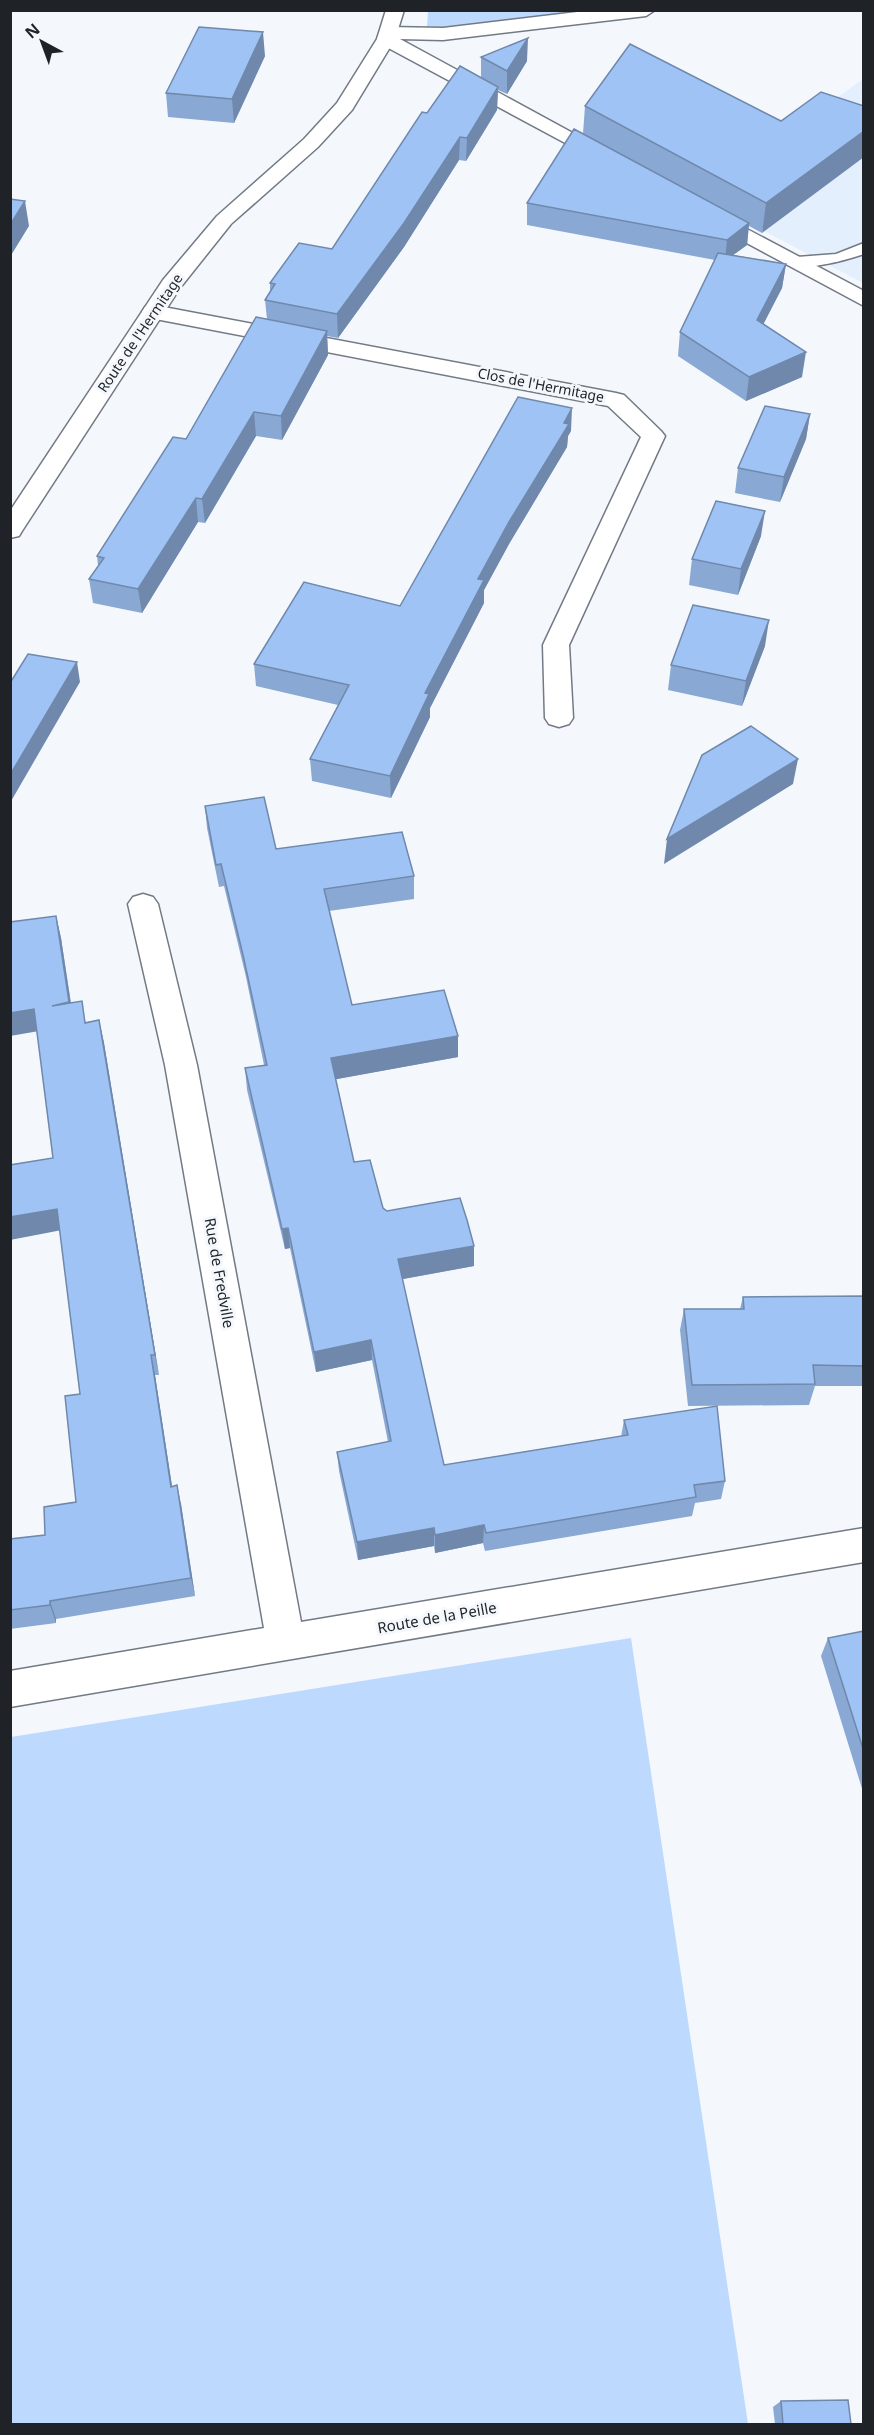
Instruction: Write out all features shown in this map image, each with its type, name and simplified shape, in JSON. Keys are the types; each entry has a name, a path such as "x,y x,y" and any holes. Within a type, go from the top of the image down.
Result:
{"street":[{"name":"Route de l'Hermitage","path":"10,531 171,285 224,220 311,143 345,106 371,67 387,36 395,10"},
{"path":"387,36 443,34 646,10"},
{"path":"387,36 628,171"},
{"path":"691,205 864,300"},
{"name":"Clos de l'Hermitage","path":"153,312 616,400 653,436 556,645 560,718"},
{"name":"Rue de Fredville","path":"143,904 181,1065 286,1644"},
{"name":"Route de la Peille","path":"10,1689 864,1545"}],"lane":[{"path":"797,262 839,258 864,248"}],"shaded area":[{"path":"428,11 600,11 439,30 427,27"},
{"path":"863,79 863,283 699,197"},
{"path":"631,1638 748,2424 11,2424 11,1737"}],"building":[{"path":"199,27 263,32 232,99 166,93"},
{"path":"528,38 507,71 481,57"},
{"path":"630,44 781,121 821,92 864,106 864,131 766,203 585,106"},
{"path":"460,66 498,87 467,138 460,137 404,223 337,314 265,300 275,284 270,283 299,243 332,249 422,112 427,113"},
{"path":"574,129 749,223 727,240 527,203"},
{"path":"10,199 25,201 10,225"},
{"path":"718,253 786,264 757,320 806,352 749,377 680,332"},
{"path":"256,317 327,331 281,416 254,412 202,499 196,498 138,589 89,579 104,558 97,556 173,437 186,439"},
{"path":"518,397 572,408 564,423 569,424 509,522 478,579 484,580 425,693 429,694 390,776 310,759 349,685 254,664 304,582 400,606"},
{"path":"765,406 810,414 784,477 738,468"},
{"path":"716,501 765,511 741,569 692,559"},
{"path":"693,605 769,620 746,681 671,665"},
{"path":"28,654 77,662 10,775 10,683"},
{"path":"751,726 798,759 667,839 702,755"},
{"path":"264,797 276,849 402,832 414,876 324,889 352,1005 444,990 458,1036 331,1058 354,1162 370,1160 383,1208 387,1211 460,1198 467,1220 474,1246 398,1259 444,1465 628,1435 624,1420 717,1406 725,1481 694,1485 696,1497 486,1533 484,1525 435,1535 434,1528 357,1542 337,1452 391,1441 371,1340 314,1352 288,1228 282,1229 245,1068 267,1065 221,864 216,865 205,806"},
{"path":"56,916 69,1002 52,1006 82,1001 85,1023 99,1020 155,1355 151,1355 171,1487 177,1485 191,1578 50,1601 50,1605 10,1610 10,1539 45,1535 44,1507 76,1502 65,1396 80,1394 57,1209 10,1217 10,1165 53,1158 34,1009 10,1013 10,922"},
{"path":"864,1296 864,1366 813,1365 815,1384 692,1385 684,1309 744,1309 743,1297"},
{"path":"864,1631 864,1752 828,1638"},
{"path":"848,2400 851,2424 783,2424 781,2401"}]}
